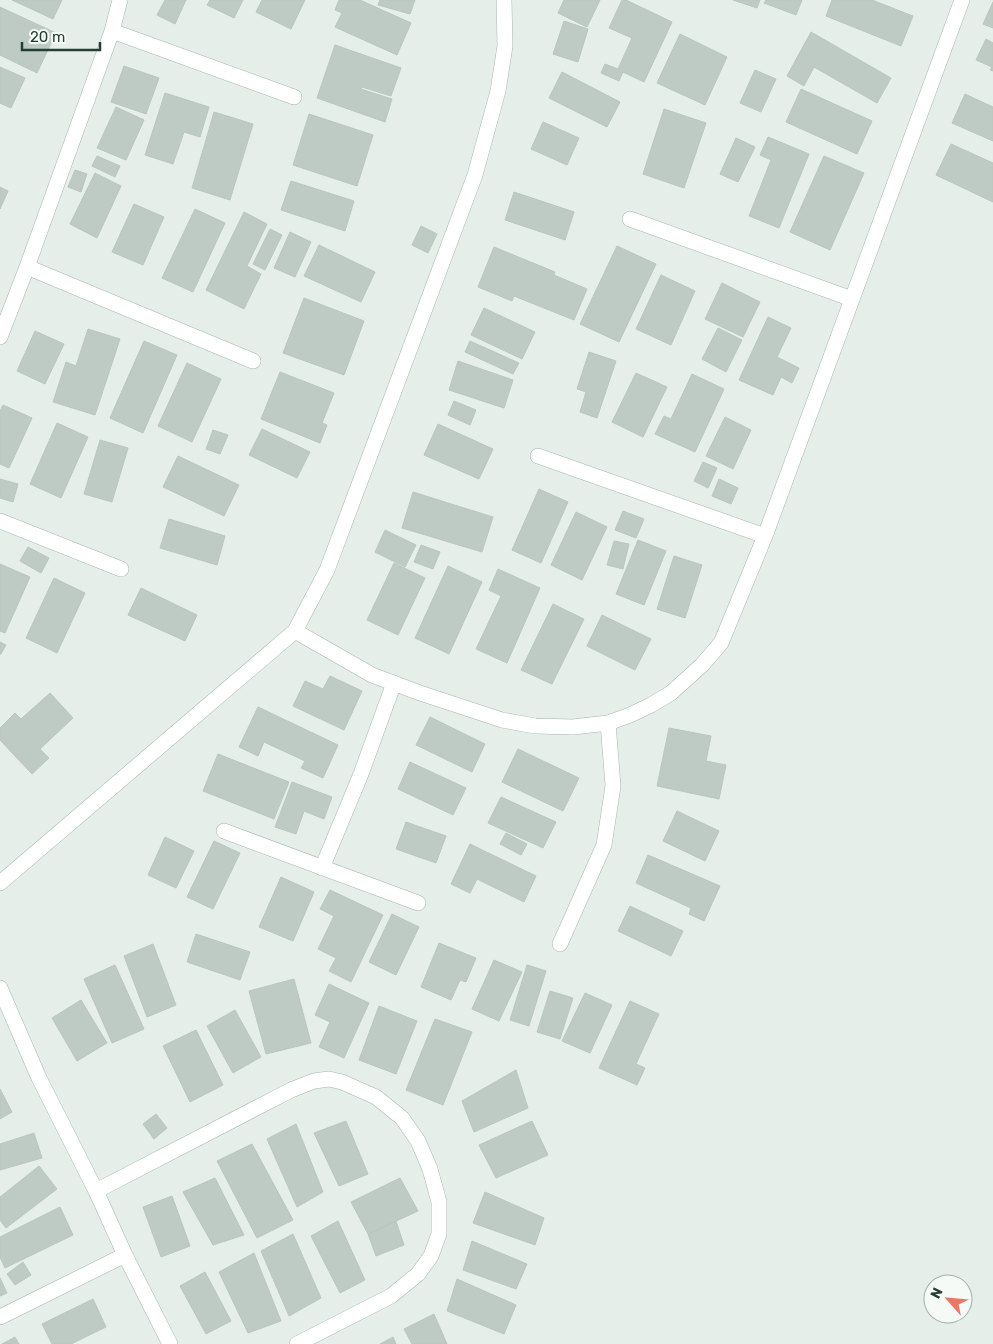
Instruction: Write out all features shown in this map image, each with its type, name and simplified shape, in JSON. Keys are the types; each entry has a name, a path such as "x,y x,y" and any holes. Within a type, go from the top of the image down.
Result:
{"street":[{"path":"0,337 112,31 120,0"},
{"path":"0,883 295,631 327,570 474,175 498,92 505,46 504,0"},
{"path":"295,631 372,675 502,720 535,726 574,727 608,723 630,715 671,693 702,665 722,643 765,536 962,0"},
{"path":"112,31 294,97"},
{"path":"630,219 852,300"},
{"path":"27,267 253,361"},
{"path":"538,456 765,536"},
{"path":"0,521 121,569"},
{"path":"322,868 362,774 394,683"},
{"path":"560,944 604,845 613,786 608,723"},
{"path":"224,831 418,904"},
{"path":"0,988 39,1078 96,1191 124,1255 170,1344"},
{"path":"96,1191 291,1090 314,1081 329,1080 342,1082 376,1097 402,1118 418,1141 430,1169 439,1202 439,1234 431,1256 418,1274 391,1296 297,1344"},
{"path":"0,1317 124,1255"}],"building":[{"path":"12,0 62,0 53,19"},
{"path":"165,0 186,0 175,24 157,15"},
{"path":"210,0 243,0 234,18 207,5"},
{"path":"262,0 305,0 291,29 256,12"},
{"path":"339,0 360,0 411,23 397,55 335,27 342,13 335,10"},
{"path":"380,0 415,0 410,14 378,5"},
{"path":"564,0 600,0 587,27 558,13"},
{"path":"622,0 626,0 672,22 644,82 623,72 619,81 601,73 605,64 618,69 632,38 609,28"},
{"path":"733,0 760,0 757,8"},
{"path":"766,0 802,0 796,15 764,3"},
{"path":"832,0 872,0 913,16 901,46 826,16"},
{"path":"993,2 993,28 983,24"},
{"path":"0,7 56,33 37,73 0,55"},
{"path":"564,21 588,29 578,62 553,54"},
{"path":"811,32 891,78 877,103 814,67 804,86 787,76"},
{"path":"680,34 727,57 705,105 657,83"},
{"path":"986,39 993,43 993,71 990,70 992,67 976,60"},
{"path":"335,45 401,68 391,96 362,87 361,89 392,99 385,122 317,98"},
{"path":"124,66 159,78 146,114 111,102"},
{"path":"0,67 25,78 11,108 0,103"},
{"path":"755,70 776,79 761,112 740,103"},
{"path":"562,72 620,102 607,127 549,98"},
{"path":"801,89 872,121 857,154 786,122"},
{"path":"165,93 209,107 200,137 184,132 173,164 145,155"},
{"path":"965,94 993,107 993,141 952,123"},
{"path":"116,107 144,120 126,160 97,148"},
{"path":"664,109 706,123 684,188 643,174"},
{"path":"214,112 253,124 230,200 192,188"},
{"path":"309,114 373,135 357,186 293,165"},
{"path":"543,122 579,138 567,165 531,149"},
{"path":"768,137 809,154 779,228 749,216 771,160 760,155"},
{"path":"736,138 755,147 738,182 720,174"},
{"path":"951,144 993,163 993,202 936,175"},
{"path":"97,156 120,166 115,177 92,166"},
{"path":"824,156 864,173 830,250 790,232"},
{"path":"75,170 87,174 81,192 68,187"},
{"path":"95,173 121,186 97,238 70,224"},
{"path":"291,181 354,201 345,231 281,210"},
{"path":"0,187 8,191 0,209"},
{"path":"514,192 574,212 565,240 505,220"},
{"path":"134,204 164,217 143,265 112,252"},
{"path":"195,209 225,223 193,292 162,278"},
{"path":"244,212 267,224 247,266 261,274 244,309 206,290"},
{"path":"421,226 437,234 428,253 412,245"},
{"path":"270,229 282,235 265,270 253,264"},
{"path":"290,232 311,242 295,277 274,268"},
{"path":"319,245 375,272 361,302 304,276"},
{"path":"617,246 656,264 619,342 580,324"},
{"path":"494,247 555,272 554,275 587,289 574,320 514,296 512,301 478,287"},
{"path":"661,275 695,291 671,345 636,329"},
{"path":"722,283 760,302 743,337 705,319"},
{"path":"304,298 364,321 344,375 283,353"},
{"path":"484,308 535,332 522,359 471,335"},
{"path":"768,317 791,328 777,357 799,368 792,383 781,377 773,395 739,380"},
{"path":"718,328 742,340 726,372 702,359"},
{"path":"88,329 120,339 95,415 53,402 66,362 76,366"},
{"path":"35,331 64,344 45,384 17,371"},
{"path":"144,341 177,355 143,433 110,418"},
{"path":"470,341 519,363 513,374 465,352"},
{"path":"589,352 616,361 597,418 580,412 586,392 577,389"},
{"path":"458,361 513,380 504,408 449,390"},
{"path":"187,363 221,379 192,442 158,426"},
{"path":"280,372 334,393 322,423 327,425 320,443 261,419"},
{"path":"636,373 667,387 643,437 612,422"},
{"path":"692,374 724,389 695,452 655,434 664,416 671,419"},
{"path":"454,401 476,410 470,425 448,415"},
{"path":"3,405 32,418 9,468 0,464 0,411"},
{"path":"725,417 751,430 733,469 706,456"},
{"path":"57,423 88,437 61,498 30,484"},
{"path":"438,424 493,449 479,479 424,455"},
{"path":"262,429 310,452 297,478 249,455"},
{"path":"213,430 228,435 220,454 206,449"},
{"path":"100,440 128,448 112,502 84,494"},
{"path":"178,456 239,485 224,516 163,487"},
{"path":"703,462 717,468 708,488 694,481"},
{"path":"0,479 18,484 13,502 0,498"},
{"path":"719,479 738,488 731,504 712,496"},
{"path":"539,489 568,502 541,563 512,550"},
{"path":"413,492 493,517 482,552 402,528"},
{"path":"623,511 644,519 636,538 615,530"},
{"path":"576,512 607,527 582,580 551,565"},
{"path":"169,519 225,536 217,565 160,548"},
{"path":"385,530 416,545 405,567 375,552"},
{"path":"638,540 666,551 644,605 616,594"},
{"path":"614,541 629,544 623,569 607,565"},
{"path":"421,545 440,552 433,569 414,562"},
{"path":"28,547 49,558 41,573 20,561"},
{"path":"674,556 702,565 685,618 657,609"},
{"path":"394,563 425,578 398,635 367,620"},
{"path":"0,564 30,577 5,633 0,631"},
{"path":"448,566 482,582 449,654 415,638"},
{"path":"498,569 540,588 507,663 476,649 501,596 489,590"},
{"path":"54,578 85,593 57,653 26,638"},
{"path":"141,588 197,615 185,641 128,615"},
{"path":"553,604 584,619 552,684 521,670"},
{"path":"602,615 651,639 635,670 587,646"},
{"path":"0,642 6,645 1,654 0,654"},
{"path":"330,676 362,691 344,730 293,706 305,681 323,689"},
{"path":"50,693 73,718 40,749 49,758 32,774 0,740 0,728 15,713 21,719"},
{"path":"258,707 338,745 323,778 301,768 305,761 264,742 258,756 239,747"},
{"path":"430,717 485,744 472,772 416,745"},
{"path":"669,728 711,736 706,761 726,765 719,799 657,786"},
{"path":"518,749 579,778 563,811 502,782"},
{"path":"218,754 289,782 274,819 203,791"},
{"path":"410,762 466,788 453,815 398,789"},
{"path":"292,782 332,797 324,819 304,811 296,834 275,827"},
{"path":"501,797 556,822 543,848 488,823"},
{"path":"677,811 719,831 705,861 663,841"},
{"path":"406,822 446,836 436,863 396,849"},
{"path":"506,833 527,844 521,855 500,844"},
{"path":"165,837 194,851 176,888 148,875"},
{"path":"214,841 240,853 213,909 187,897"},
{"path":"470,844 536,876 524,902 477,879 470,893 451,884"},
{"path":"648,855 720,886 704,921 689,914 691,908 636,883"},
{"path":"281,877 314,892 293,941 259,927"},
{"path":"330,890 383,915 351,982 329,971 336,958 318,949 334,916 320,909"},
{"path":"630,906 683,931 671,956 618,931"},
{"path":"392,914 419,927 396,975 369,962"},
{"path":"196,934 250,952 240,980 187,962"},
{"path":"439,943 476,958 466,982 460,980 451,1000 421,987"},
{"path":"153,944 176,1005 147,1017 124,956"},
{"path":"494,960 522,972 499,1021 472,1009"},
{"path":"115,965 144,1029 112,1043 84,979"},
{"path":"527,965 546,971 529,1026 510,1020"},
{"path":"294,979 311,1043 266,1054 249,991"},
{"path":"329,984 369,1003 344,1058 319,1047 330,1022 315,1015"},
{"path":"550,991 573,998 560,1039 537,1032"},
{"path":"585,993 612,1005 590,1053 562,1041"},
{"path":"81,1000 107,1043 77,1061 52,1018"},
{"path":"630,1001 659,1014 636,1064 645,1068 637,1085 599,1068"},
{"path":"379,1006 417,1021 396,1074 359,1060"},
{"path":"235,1010 261,1057 233,1073 207,1026"},
{"path":"435,1019 472,1032 443,1105 406,1090"},
{"path":"196,1030 223,1085 190,1102 163,1046"},
{"path":"516,1070 528,1108 474,1132 462,1101"},
{"path":"0,1089 12,1112 0,1119"},
{"path":"156,1114 167,1128 154,1139 143,1124"},
{"path":"346,1121 368,1174 339,1186 314,1133"},
{"path":"532,1121 548,1155 496,1178 479,1145"},
{"path":"296,1124 323,1192 297,1207 267,1139"},
{"path":"34,1133 42,1158 0,1170 0,1144"},
{"path":"252,1144 293,1220 257,1238 217,1161"},
{"path":"39,1166 57,1189 6,1228 0,1220 0,1197"},
{"path":"215,1178 244,1235 213,1245 183,1192"},
{"path":"400,1178 418,1211 368,1234 351,1202"},
{"path":"485,1192 544,1218 535,1245 473,1223"},
{"path":"172,1196 190,1246 161,1257 143,1207"},
{"path":"60,1207 73,1235 5,1268 0,1257 0,1237"},
{"path":"338,1221 365,1280 340,1293 311,1236"},
{"path":"396,1221 404,1245 376,1256 368,1234"},
{"path":"293,1234 321,1298 289,1316 261,1251"},
{"path":"472,1241 527,1264 516,1289 463,1270"},
{"path":"254,1253 281,1321 248,1333 219,1272"},
{"path":"23,1262 31,1275 15,1285 7,1274"},
{"path":"205,1272 231,1321 206,1334 180,1286"},
{"path":"0,1278 7,1293 0,1296"},
{"path":"457,1279 516,1305 504,1334 447,1311"},
{"path":"93,1299 106,1327 71,1344 52,1344 42,1324"},
{"path":"434,1314 447,1344 412,1344 404,1329"},
{"path":"15,1337 19,1344 2,1344"},
{"path":"393,1337 396,1344 380,1344"}]}
